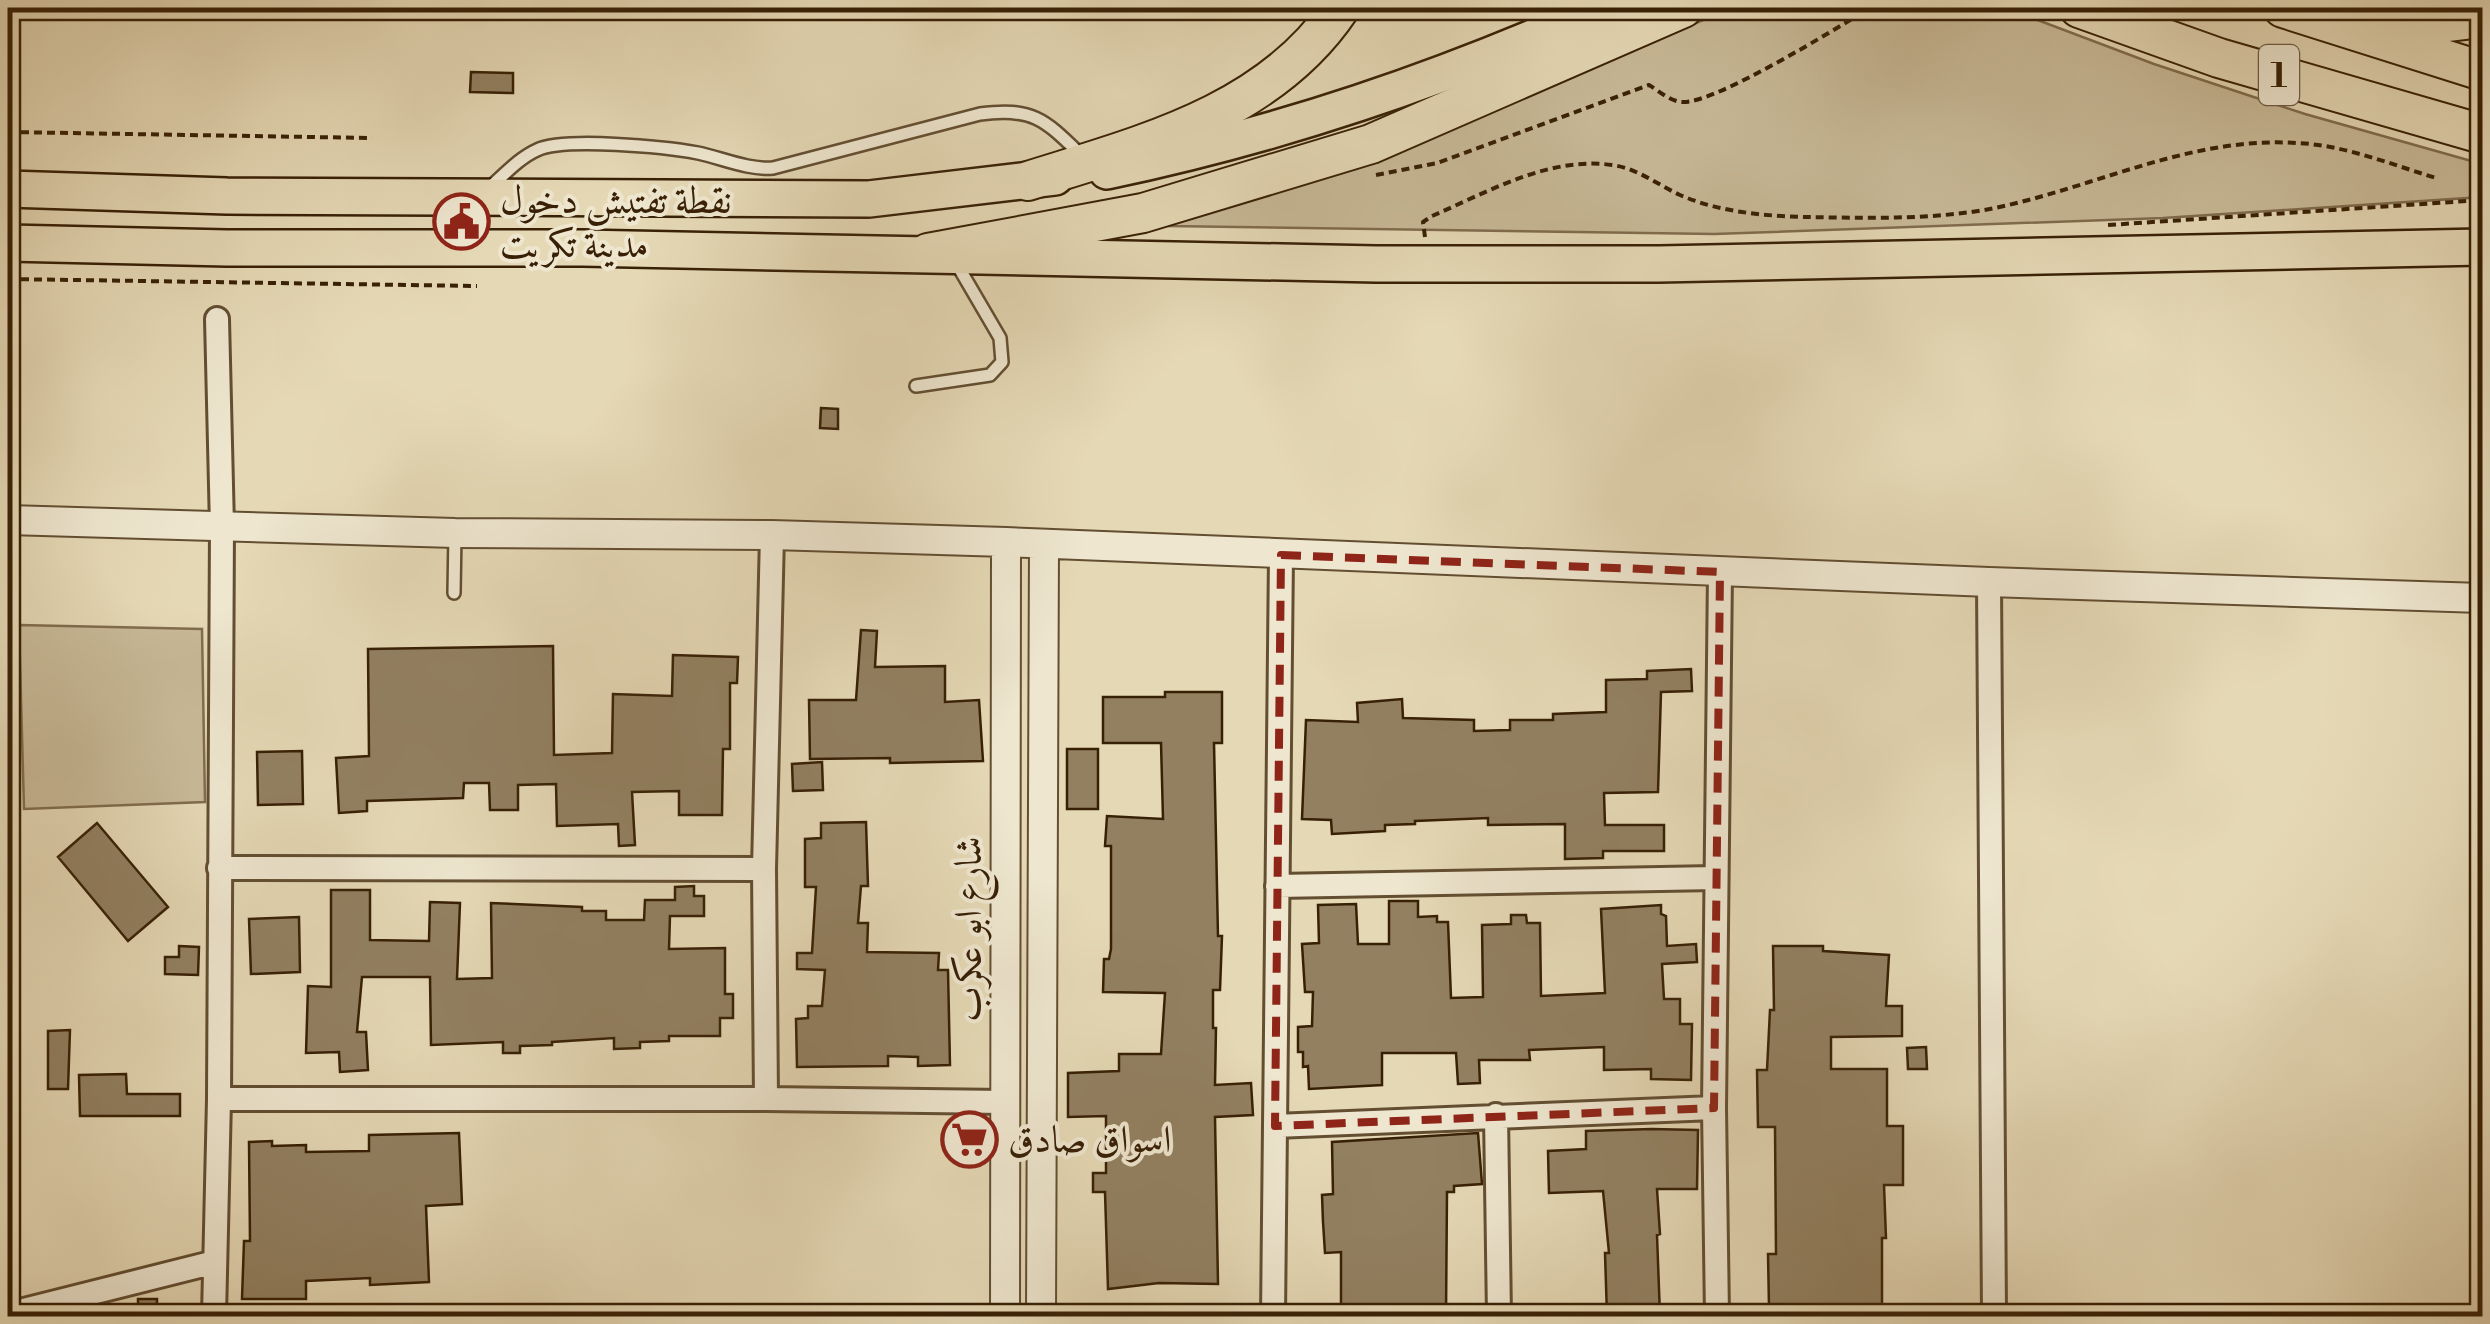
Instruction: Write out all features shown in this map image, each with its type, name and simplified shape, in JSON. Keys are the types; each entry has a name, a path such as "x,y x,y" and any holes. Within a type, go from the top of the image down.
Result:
{"highway":[{"path":"1028,181 1188,128 1261,88 1313,42 1340,8"},
{"path":"939,253 1143,213 1371,144 1684,8"},
{"name":"1","path":"2079,8 2219,58 2482,134"},
{"name":"1","path":"2283,8 2482,70"},
{"path":"2329,22 2449,22 2482,18"}],"main road":[{"path":"8,190 227,196 868,198 1028,181 1195,152 1313,119 1448,74 1602,8"},
{"path":"8,243 939,253 1376,264 1659,264 2482,247"}],"street":[{"path":"214,1316 222,527 218,319"},
{"path":"8,520 455,533 772,535 1006,542 2482,598"},
{"path":"766,1099 764,869 772,535"},
{"name":"شارع ابو عكرب","path":"1005,1316 1006,542"},
{"path":"1041,1316 1044,544"},
{"path":"1273,1316 1280,555"},
{"path":"1717,1316 1714,1108 1720,572"},
{"path":"1988,582 1994,1316"},
{"path":"219,868 764,869"},
{"path":"1277,886 1715,878"},
{"path":"219,1099 1005,1102"},
{"path":"1275,1126 1714,1108"},
{"path":"1496,1114 1498,1316"},
{"path":"8,1314 215,1262"}],"lane":[{"path":"481,196 512,167 547,146 646,147 773,168 980,114 1011,110 1054,128 1088,162"},
{"path":"916,386 990,376 1002,362 1000,338 939,253"},
{"path":"454,593 455,533"}],"path":[{"path":"1368,176 1437,162 1649,85 1678,103 1694,101 1751,76 1870,8"},
{"path":"8,132 372,138"},
{"path":"1424,237 1423,222 1432,216 1519,178 1581,164 1630,169 1682,196 1728,210 1804,217 1982,210 2142,164 2253,142 2334,147 2436,178"},
{"path":"2098,226 2482,200"},
{"path":"8,279 477,286"}],"highlighted area":[{"path":"1281,555 1720,572 1714,1108 1275,1126"}],"shaded area":[{"path":"1731,8 2006,8 2154,64 2305,114 2482,164 2482,197 2163,218 1714,234 1169,226 1170,214 1414,145"},
{"path":"19,625 202,629 205,802 24,809"},
{"path":"8,669 12,669 15,808 8,808"}],"building":[{"path":"471,72 513,73 513,93 470,92"},
{"path":"821,408 838,409 838,429 820,428"},
{"path":"861,630 877,631 875,667 945,666 945,702 979,700 983,761 890,763 890,758 810,759 809,700 856,700"},
{"path":"553,646 554,755 612,753 613,694 672,696 673,655 738,657 737,683 730,683 730,749 723,749 722,815 679,815 679,791 632,792 635,845 619,846 618,824 557,826 556,784 518,785 518,810 490,810 489,783 464,783 463,798 367,801 367,811 339,813 336,758 369,756 368,649"},
{"path":"1691,669 1692,691 1661,692 1658,792 1604,793 1605,825 1664,825 1664,851 1603,851 1603,858 1565,859 1565,824 1488,825 1488,818 1415,821 1385,825 1385,831 1332,834 1331,820 1302,819 1306,720 1358,722 1357,703 1402,699 1403,718 1474,720 1474,731 1510,730 1510,720 1553,720 1553,714 1606,712 1606,680 1647,679 1647,671"},
{"path":"1165,692 1222,692 1222,743 1214,743 1218,936 1222,936 1220,990 1213,990 1215,1085 1251,1083 1253,1115 1215,1117 1218,1284 1159,1283 1108,1289 1105,1192 1093,1192 1093,1173 1106,1173 1106,1116 1068,1117 1068,1073 1119,1071 1119,1054 1161,1054 1165,993 1103,992 1104,959 1109,959 1111,949 1111,846 1105,846 1107,816 1163,819 1161,743 1103,743 1103,697 1165,697"},
{"path":"1067,749 1098,749 1098,809 1067,809"},
{"path":"302,751 303,804 258,805 257,752"},
{"path":"822,762 823,790 793,791 792,764"},
{"path":"866,822 868,886 861,886 858,923 868,923 867,952 939,953 938,970 948,970 950,1065 918,1066 918,1057 888,1056 888,1066 797,1067 796,1019 808,1018 808,1006 822,1006 825,970 797,969 797,953 812,953 816,887 805,887 805,839 821,838 821,823"},
{"path":"97,823 168,907 128,941 58,857"},
{"path":"694,886 694,896 704,896 704,916 670,916 669,949 725,948 725,994 733,994 733,1018 720,1018 720,1036 669,1036 669,1041 640,1042 640,1048 614,1049 614,1038 552,1042 520,1046 520,1053 503,1053 503,1042 431,1045 430,977 362,977 357,1032 366,1032 368,1070 340,1072 339,1052 306,1053 308,986 331,987 331,890 370,890 370,940 429,941 430,902 460,903 457,979 492,978 491,903 582,907 582,911 606,911 606,920 644,920 645,900 675,900 675,887"},
{"path":"1389,901 1418,901 1418,917 1437,916 1437,922 1448,922 1451,998 1483,997 1482,925 1511,924 1511,915 1526,915 1527,923 1540,923 1541,996 1605,993 1601,909 1661,905 1661,914 1666,916 1667,946 1696,944 1697,962 1662,964 1664,999 1680,999 1680,1024 1692,1024 1691,1080 1651,1079 1651,1069 1604,1070 1604,1047 1529,1050 1530,1060 1479,1060 1480,1083 1458,1084 1456,1053 1382,1053 1382,1085 1309,1089 1308,1066 1303,1067 1303,1052 1298,1052 1298,1027 1312,1026 1313,992 1305,992 1302,944 1319,943 1318,905 1356,904 1358,944 1389,944"},
{"path":"299,917 300,972 251,974 249,919"},
{"path":"179,946 199,947 198,975 165,974 165,957 179,957"},
{"path":"1773,946 1823,946 1823,951 1889,955 1886,1006 1902,1006 1902,1036 1831,1037 1831,1069 1887,1069 1887,1126 1903,1126 1903,1185 1884,1185 1882,1316 1778,1316 1778,1307 1769,1307 1768,1254 1776,1254 1775,1127 1758,1127 1757,1070 1767,1070 1770,1010 1774,1010"},
{"path":"70,1030 68,1089 48,1089 48,1031"},
{"path":"1926,1047 1927,1069 1908,1069 1907,1048"},
{"path":"126,1074 127,1094 180,1094 180,1116 80,1116 79,1075"},
{"path":"1698,1130 1697,1189 1657,1189 1660,1316 1607,1316 1605,1253 1609,1253 1603,1191 1549,1193 1548,1151 1586,1149 1586,1131"},
{"path":"459,1133 462,1204 426,1206 429,1282 370,1285 370,1278 306,1281 306,1299 242,1299 244,1241 250,1241 249,1142 306,1145 306,1152 369,1151 369,1135"},
{"path":"1478,1133 1482,1184 1454,1186 1454,1192 1447,1192 1446,1316 1341,1316 1341,1252 1325,1253 1323,1222 1322,1195 1333,1194 1332,1142"},
{"path":"138,1299 157,1299 157,1316 138,1316"}],"place":[{"name":"نقطة تفتيش دخول مدينة تكريت","path":"461,222"},
{"name":"اسواق صادق","path":"969,1139"}]}
